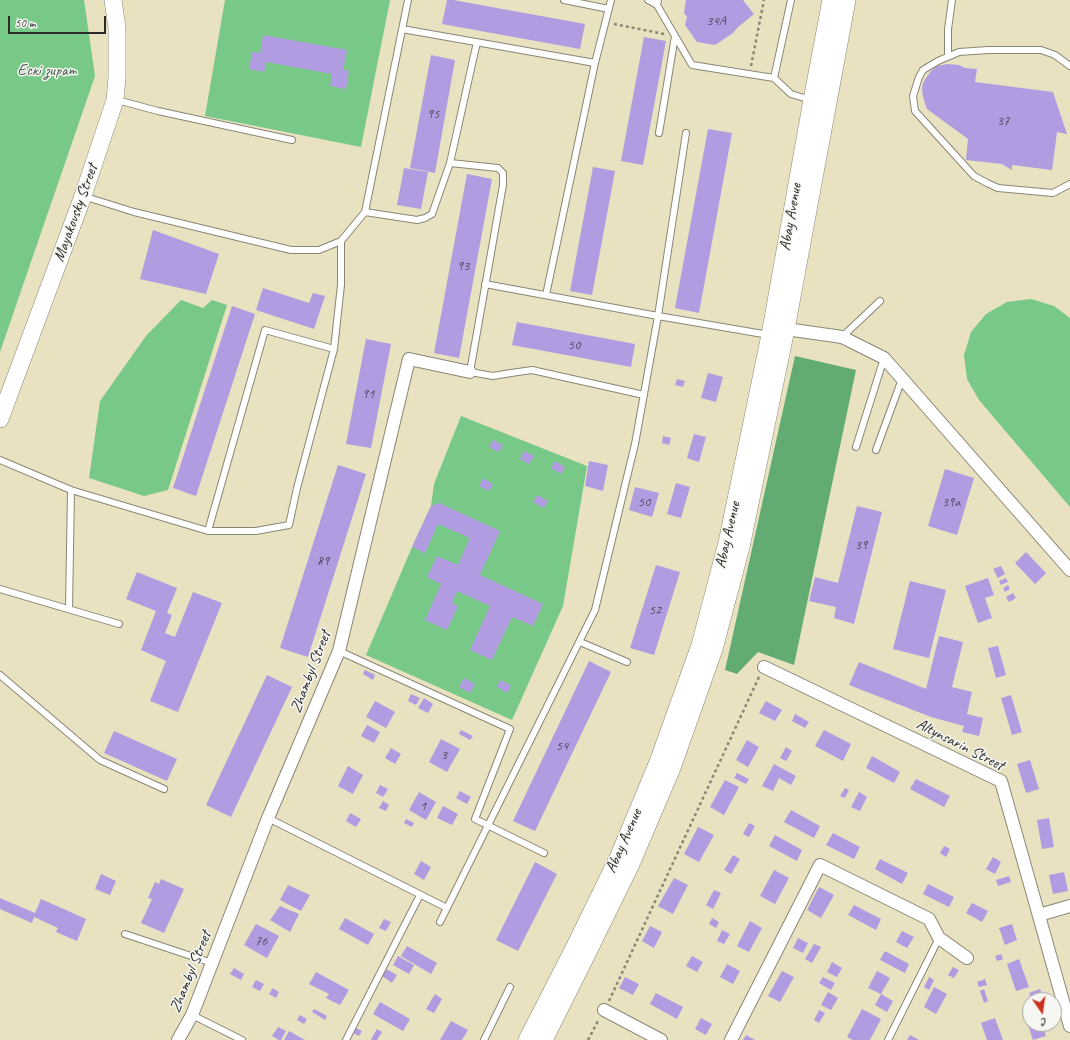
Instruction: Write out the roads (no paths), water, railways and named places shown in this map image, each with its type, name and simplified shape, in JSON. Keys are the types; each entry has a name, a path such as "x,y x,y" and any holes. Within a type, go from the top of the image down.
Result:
{"main road":[{"name":"Mayakovsky Street","path":"0,419 83,196 115,100 117,78 117,28 113,0"},
{"name":"Abay Avenue","path":"528,1040 618,858 658,762 700,645 727,543 770,335 831,0"},
{"name":"Abay Avenue","path":"544,1040 631,864 672,768 714,650 741,547 786,329 847,0"}],"street":[{"path":"770,335 786,329 842,337 884,358 1070,570"},
{"name":"Zhambyl Street","path":"178,1040 192,1015 268,818 339,650 409,359 470,372"},
{"name":"Altynsarin Street","path":"764,667 1001,781 1070,1026"},
{"path":"731,1040 820,865 929,920 939,938 967,958"},
{"path":"1039,914 1070,906"},
{"path":"604,1010 661,1040"}],"lane":[{"path":"83,196 134,212 291,250 319,250 341,241 365,212 408,0"},
{"path":"564,0 609,9"},
{"path":"546,295 595,63 611,0"},
{"path":"648,0 657,2 692,65 774,78 791,94 812,100"},
{"path":"774,78 791,0"},
{"path":"948,56 948,29 952,0"},
{"path":"402,29 595,63"},
{"path":"659,133 675,36"},
{"path":"365,212 417,220 426,218 432,214 450,163 477,42"},
{"path":"1070,66 1055,55 1041,50 988,50 959,52 948,56 923,70 916,84 913,96 916,111 974,176 998,188 1053,193 1070,184"},
{"path":"115,100 292,140"},
{"path":"440,922 595,610 635,444 658,316 686,133"},
{"path":"450,163 498,168 503,174 503,185 470,372 493,376 532,370 644,395"},
{"path":"0,460 71,490 208,531 256,531 289,524 297,488 334,349 340,285 341,241"},
{"path":"485,284 770,335"},
{"path":"842,337 880,301"},
{"path":"208,531 265,330 334,349"},
{"path":"856,447 884,358"},
{"path":"876,450 902,379"},
{"path":"68,609 71,490"},
{"path":"0,589 118,624"},
{"path":"580,642 627,662"},
{"path":"339,650 510,729 475,819 544,854"},
{"path":"0,675 100,760 164,789"},
{"path":"268,818 447,908"},
{"path":"346,1040 420,895"},
{"path":"125,934 212,964"},
{"path":"888,1040 939,938"},
{"path":"484,1040 510,987"},
{"path":"192,1015 242,1040"}],"park label":[{"name":"Ескі зират","path":"47,71"}]}
